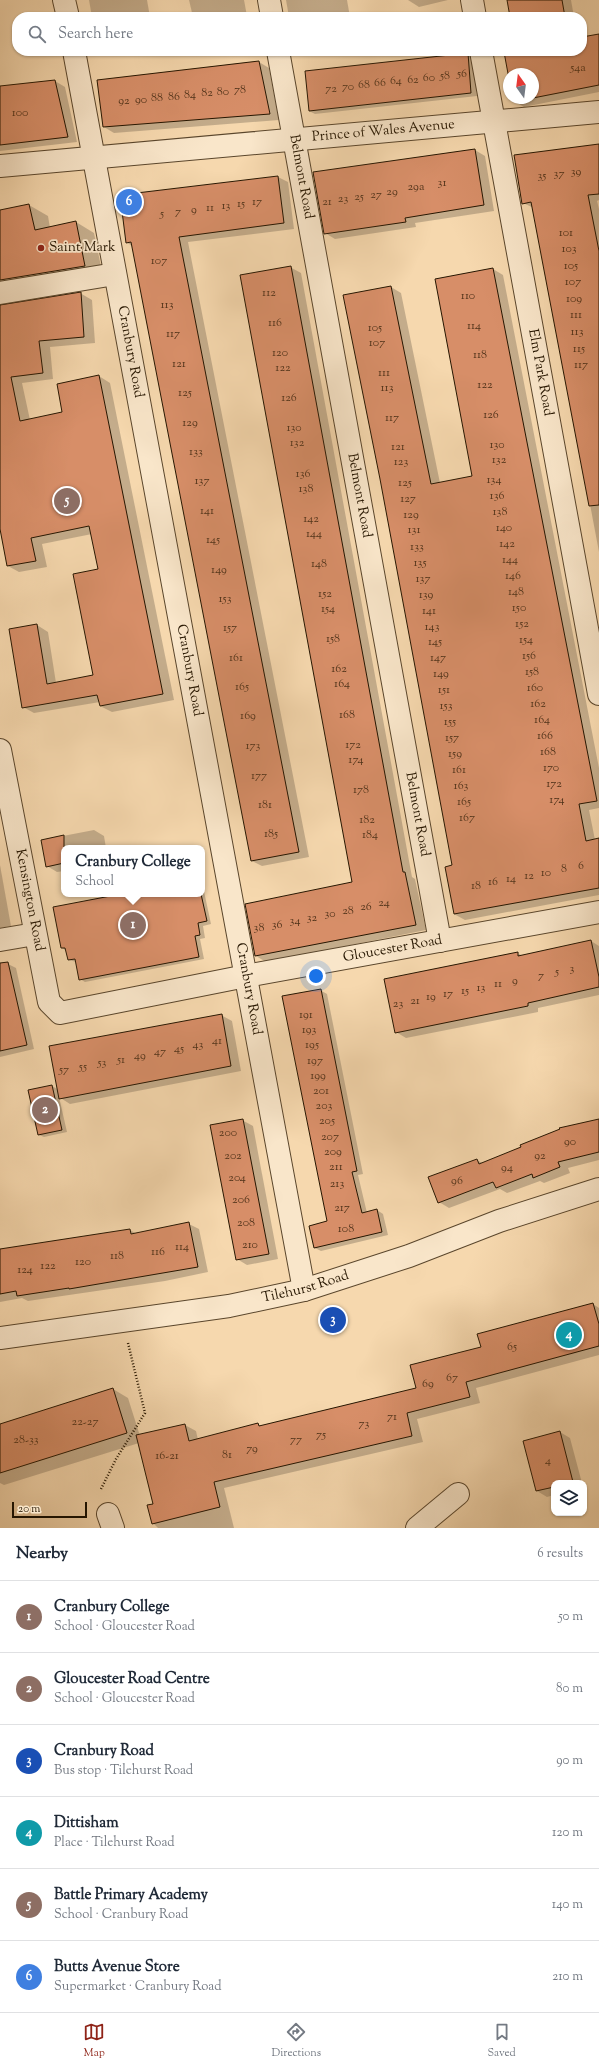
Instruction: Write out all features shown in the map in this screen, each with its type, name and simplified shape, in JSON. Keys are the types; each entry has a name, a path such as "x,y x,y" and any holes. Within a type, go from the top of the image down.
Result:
{"street":[{"path":"64,0 67,12"},
{"path":"269,0 271,12"},
{"path":"472,0 474,12"},
{"name":"Cranbury Road","path":"75,56 304,1290"},
{"name":"Belmont Road","path":"279,56 440,941"},
{"name":"Elm Park Road","path":"482,56 599,694"},
{"name":"Prince of Wales Avenue","path":"0,166 599,112"},
{"path":"0,293 115,274"},
{"name":"Kensington Road","path":"0,750 49,1002"},
{"name":"Gloucester Road","path":"49,1002 60,1013 246,976 599,912"},
{"path":"0,940 35,934"},
{"name":"Tilehurst Road","path":"0,1338 230,1306 304,1290 409,1256 499,1221 599,1188"},
{"path":"417,1528 458,1494"}],"path":[{"path":"100,1489 116,1459 145,1413 122,1321"}],"building":[{"path":"507,0 562,0 564,12 509,12"},
{"path":"599,34 599,85 539,97 539,68 507,68 505,56 587,56 587,36"},
{"path":"441,56 468,56 471,93 309,111 305,71"},
{"path":"259,61 270,114 103,127 97,80"},
{"path":"55,80 68,137 0,145 0,86"},
{"path":"599,144 599,194 588,195 599,251 599,505 589,506 531,202 522,204 514,155"},
{"path":"475,149 484,205 405,218 406,222 324,234 313,172"},
{"path":"278,176 284,223 179,237 299,852 251,861 131,242 126,243 120,195"},
{"name":"Saint Mark","path":"29,204 35,230 76,221 85,266 0,280 0,210"},
{"path":"291,266 403,872 405,872 416,925 255,956 245,904 352,882 240,275"},
{"path":"493,268 597,801 579,804 586,841 599,838 599,888 454,914 445,867 452,865 380,479 343,295 391,286 431,484 472,476 435,279"},
{"path":"81,292 84,337 39,341 43,373 11,377 20,421 62,412 57,384 99,375 163,694 100,706 97,695 22,708 9,629 37,624 47,684 93,675 73,574 98,569 89,526 31,538 36,561 7,566 0,529 0,305"},
{"path":"64,835 64,845 61,845 61,864 46,867 41,840"},
{"path":"105,897 202,897 207,921 198,923 200,935 195,936 199,957 79,980 75,959 68,960 65,948 61,948 53,907"},
{"path":"591,940 599,977 599,987 528,1003 528,1006 395,1033 384,979 518,952 518,956"},
{"path":"8,962 27,1045 0,1051 0,963"},
{"path":"321,989 357,1171 352,1172 362,1213 377,1209 382,1232 314,1248 309,1226 327,1221 282,996"},
{"path":"222,1014 231,1066 59,1099 49,1046"},
{"path":"52,1085 62,1130 38,1135 28,1090"},
{"path":"243,1119 269,1254 236,1260 210,1125"},
{"path":"599,1119 599,1152 558,1162 560,1167 533,1178 532,1174 496,1188 493,1182 438,1203 428,1177 477,1159 479,1164 521,1147 520,1145 560,1129 559,1128"},
{"path":"189,1222 198,1267 69,1289 17,1296 16,1291 0,1294 0,1249 130,1229 131,1234"},
{"path":"593,1303 599,1324 599,1346 466,1382 470,1397 407,1413 412,1436 214,1482 220,1507 152,1524 147,1505 153,1504 136,1435 185,1424 189,1441 258,1423 259,1426 416,1388 410,1365 481,1347 477,1334"},
{"path":"113,1388 127,1433 0,1473 0,1424"},
{"path":"560,1431 572,1480 551,1480 551,1488 536,1491 523,1441"}],"place":[{"name":"Butts Avenue Store","path":"129,202"},
{"name":"Saint Mark","path":"41,248"},
{"name":"Battle Primary Academy","path":"67,501"},
{"name":"Cranbury College","path":"133,925"},
{"name":"Gloucester Road Centre","path":"45,1110"},
{"name":"Cranbury Road","path":"333,1320"},
{"name":"Dittisham","path":"569,1335"}]}
